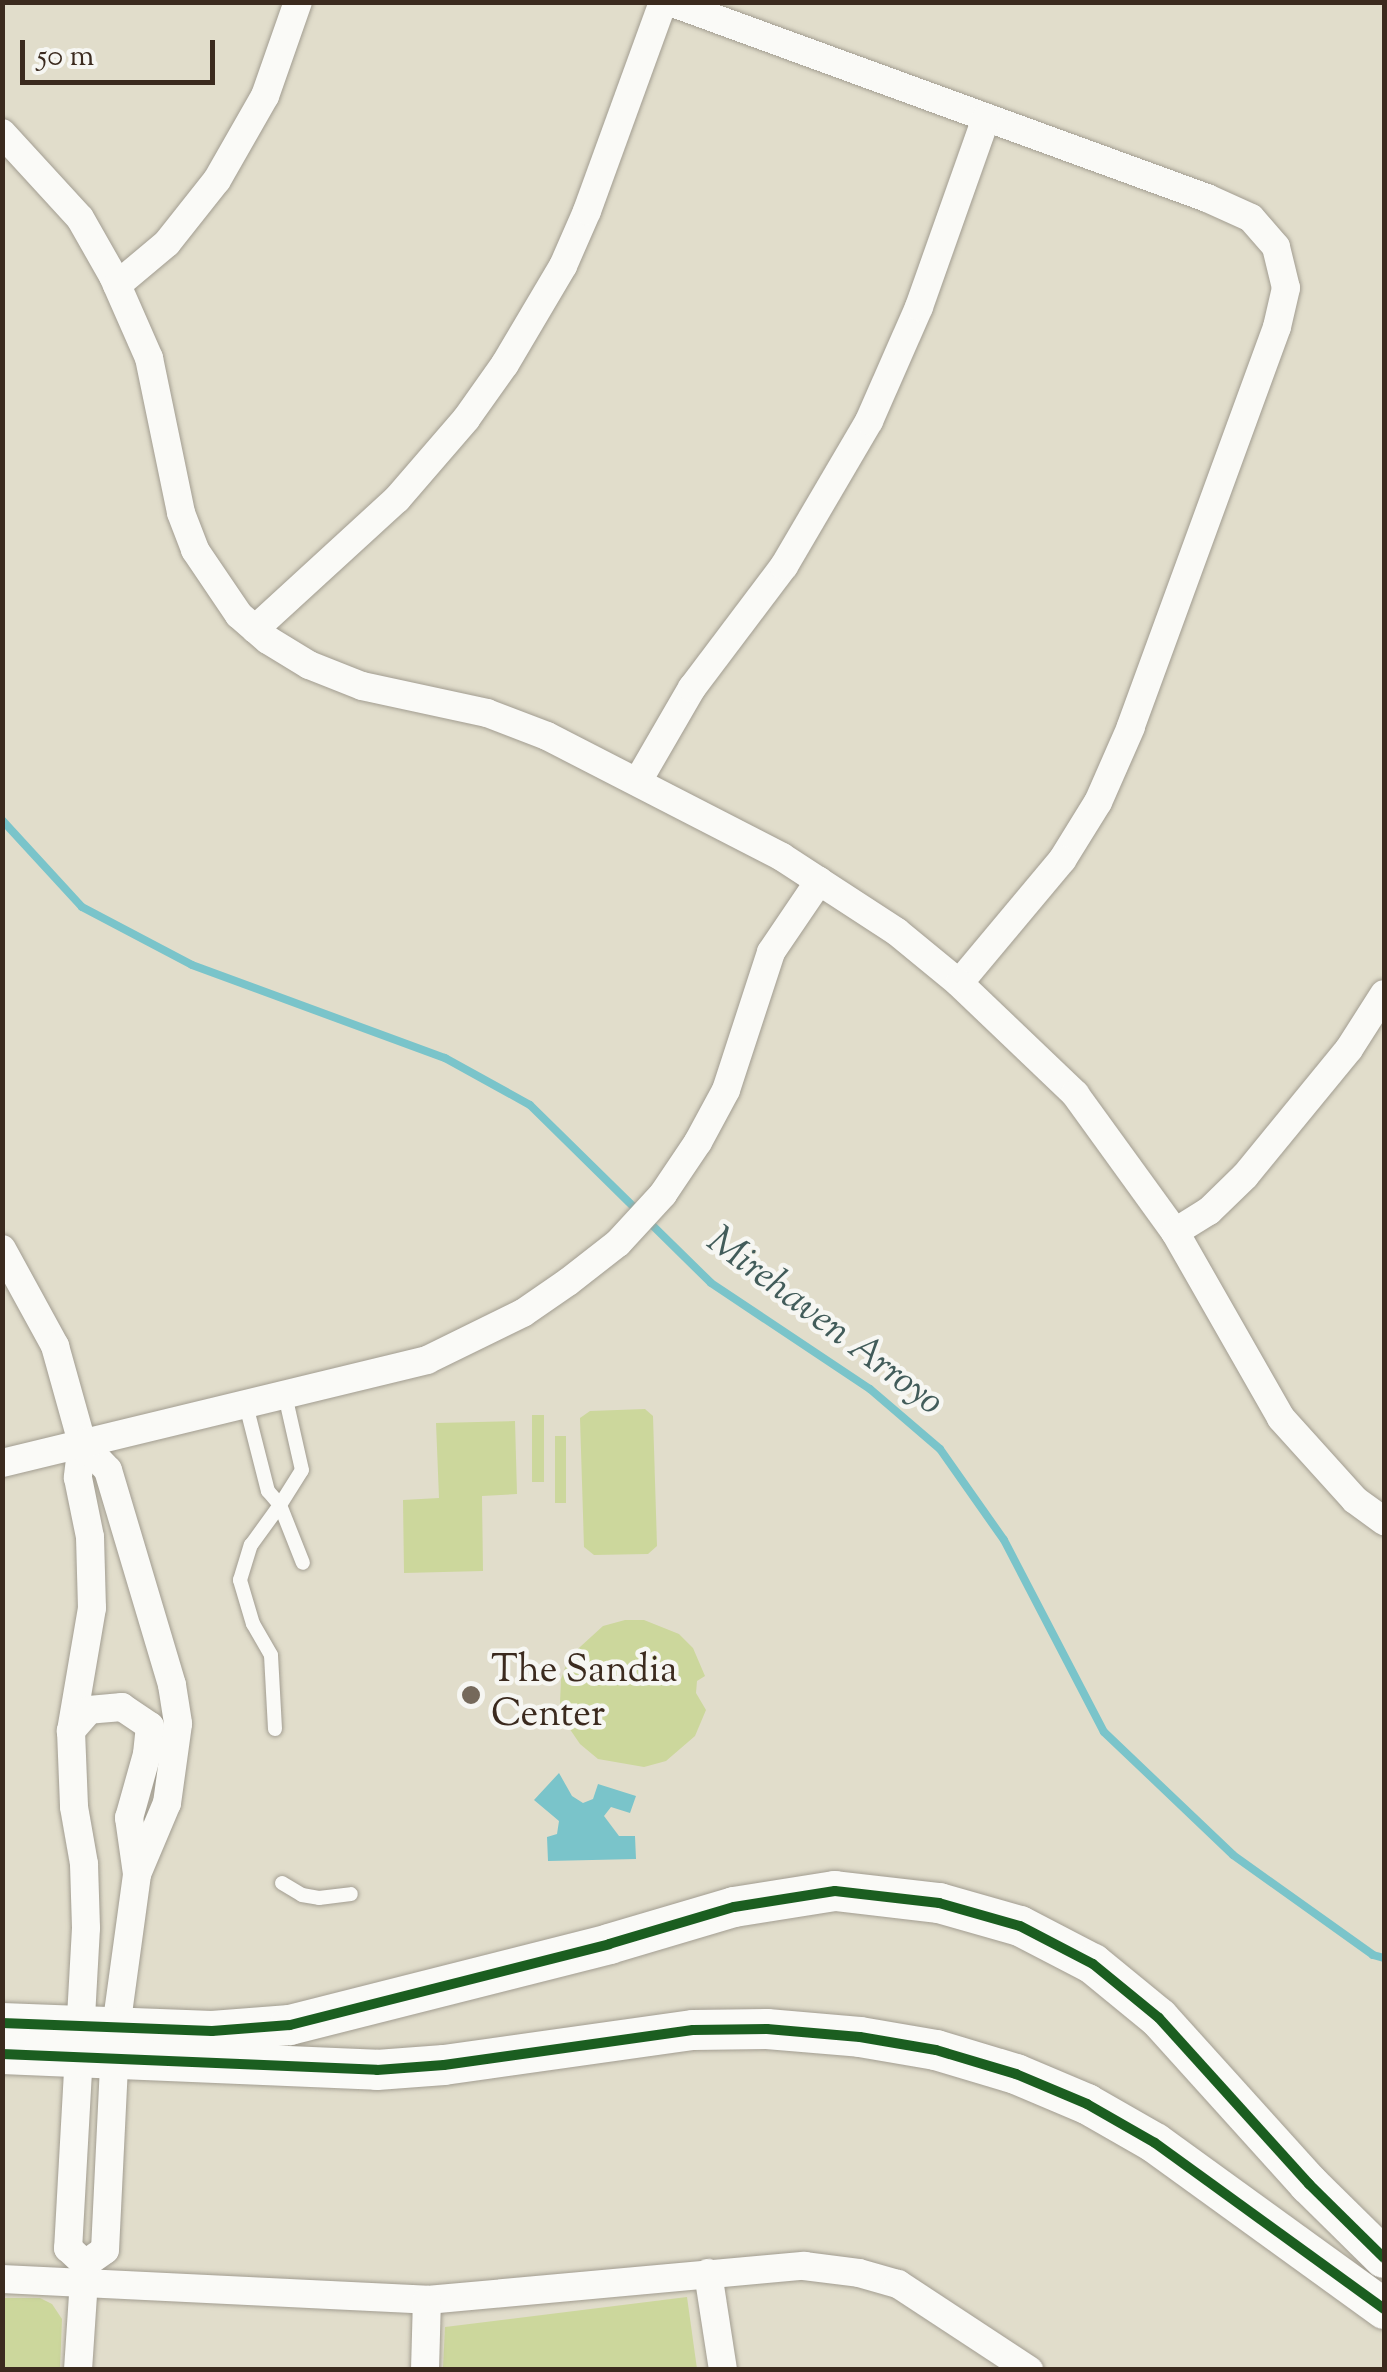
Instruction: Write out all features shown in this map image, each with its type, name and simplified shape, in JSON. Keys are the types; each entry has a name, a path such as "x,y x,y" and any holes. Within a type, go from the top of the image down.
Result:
{"street":[{"path":"117,284 167,243 217,180 265,96 298,2"},
{"path":"254,628 397,500 466,419 505,364 563,266 588,211 666,2 1251,218 1276,248 1286,288 1277,328 1138,708 1098,802 1062,860 960,983"},
{"path":"638,781 692,688 784,566 861,437 919,308 986,118"},
{"path":"2,133 80,218 117,284 148,358 180,513 195,550 239,615 309,665 362,686 487,713 638,781 782,856 897,932 960,983 1074,1094 1175,1232 1281,1418 1355,1500 1384,1521"},
{"path":"2,1463 427,1360 523,1313 568,1282 618,1243 663,1194 726,1090 771,952 819,881"},
{"path":"1175,1232 1209,1211 1246,1176 1349,1049 1383,1000"},
{"path":"2,1249 55,1346 82,1442 78,1478 90,1537 93,1589 88,1650 71,1730 74,1806 84,1864 96,2043 105,2250 84,2274"},
{"path":"78,2370 84,2274 68,2248 96,2043 137,1874 167,1803 178,1724 172,1685 158,1650 108,1470 82,1442"},
{"path":"137,1874 129,1818 147,1754 158,1650"},
{"path":"71,1730 89,1710 122,1707 150,1726"},
{"path":"2,2054 290,2025 609,1944 734,1907 835,1891 938,1903 1020,1926 1093,1964 1159,2018 1309,2184 1384,2258"},
{"path":"2,2024 96,2043 376,2070 444,2066 693,2030 767,2029 860,2037 936,2050 1016,2074 1104,2114 1154,2143 1384,2309"},
{"path":"2,2279 84,2274 427,2300 804,2266 872,2276 935,2305 1029,2370"},
{"path":"708,2273 723,2370"},
{"path":"425,2370 427,2300"}],"lane":[{"path":"275,1729 271,1655 253,1624 240,1580 251,1545 302,1470 284,1396"},
{"path":"246,1405 268,1491 280,1506 303,1563"},
{"path":"282,1883 302,1895 319,1898 350,1894"}],"green space":[{"path":"645,1409 653,1416 657,1546 648,1554 594,1555 584,1547 580,1418 590,1411"},
{"path":"532,1415 544,1415 544,1482 532,1482"},
{"path":"515,1421 517,1494 482,1496 483,1571 404,1573 403,1500 439,1498 436,1423"},
{"path":"555,1436 566,1436 566,1503 555,1503"},
{"path":"644,1620 679,1634 693,1648 705,1676 697,1681 696,1693 706,1710 695,1736 666,1761 644,1767 598,1759 580,1744 567,1725 560,1703 561,1679 569,1657 603,1626"},
{"path":"687,2297 697,2369 443,2369 445,2327"},
{"path":"3,2298 40,2298 52,2304 62,2319 60,2369 3,2369"}],"water":[{"path":"559,1773 572,1796 583,1803 593,1799 598,1784 636,1796 630,1813 611,1807 604,1816 619,1836 635,1836 636,1859 548,1861 547,1837 557,1834 559,1821 534,1800"}],"waterway":[{"name":"Mirehaven Arroyo","path":"2,820 82,907 192,965 445,1058 530,1105 638,1211"},
{"name":"Mirehaven Arroyo","path":"648,1221 711,1283 870,1389 940,1449 1004,1540 1104,1732 1233,1855 1373,1955 1384,1958"}],"cycle path":[{"path":"2,2023 212,2031 290,2025 609,1944 734,1907 835,1891 939,1903 1020,1926 1093,1964 1159,2018 1309,2184 1384,2258"},
{"path":"2,2054 377,2070 444,2065 693,2030 767,2029 860,2037 936,2050 1016,2074 1087,2104 1155,2143 1384,2309"}],"place":[{"name":"The Sandia Center","path":"471,1695"}]}
